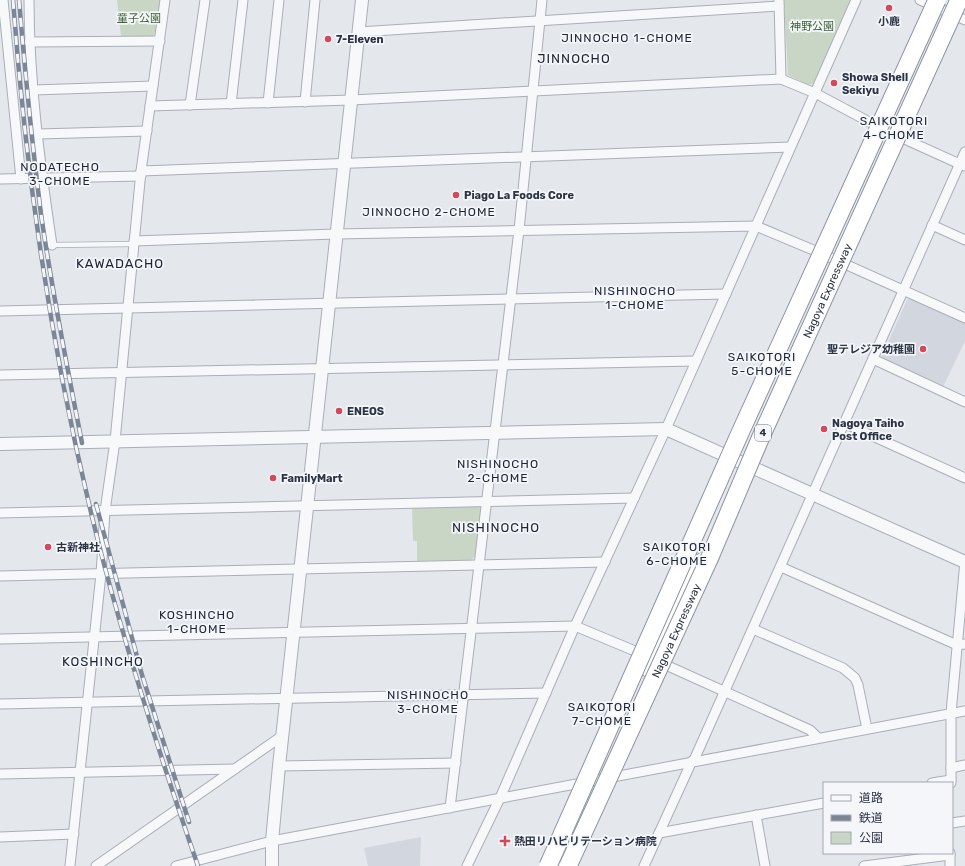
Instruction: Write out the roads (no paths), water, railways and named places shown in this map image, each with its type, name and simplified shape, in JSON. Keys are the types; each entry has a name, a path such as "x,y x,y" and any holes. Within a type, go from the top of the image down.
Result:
{"highway":[{"name":"Nagoya Expressway","path":"548,866 740,433 938,0"},
{"name":"Nagoya Expressway","path":"568,866 710,557 760,439 959,0"},
{"path":"590,755 608,738 626,705 689,563 708,536 733,475 821,285 907,88 904,75"},
{"path":"558,866 697,565 710,557"}],"street":[{"path":"3,0 20,179"},
{"path":"29,0 29,42 42,178 52,245"},
{"path":"70,866 101,574 105,510 115,441 141,173 165,0"},
{"path":"190,105 205,0"},
{"path":"231,104 243,0"},
{"path":"268,103 279,0"},
{"path":"305,102 315,0"},
{"path":"272,866 272,841 282,736 362,0"},
{"path":"450,808 519,230 542,0"},
{"path":"467,866 500,798 575,626 666,429 856,0"},
{"path":"920,0 965,20"},
{"path":"358,32 540,21 779,3 781,79"},
{"path":"29,42 160,41"},
{"path":"150,106 305,102 781,79 814,93 875,125"},
{"path":"34,90 153,86"},
{"path":"38,134 147,131"},
{"path":"900,137 962,165"},
{"path":"0,180 344,164 790,147"},
{"path":"644,866 726,693 753,628 873,359 902,290 962,165 965,152"},
{"path":"932,225 965,240"},
{"path":"134,242 336,234 756,226 965,318"},
{"path":"0,311 329,302 726,294"},
{"path":"873,359 965,402"},
{"path":"0,375 696,361"},
{"path":"844,423 965,478"},
{"path":"0,444 666,429 965,562 961,645 951,713 951,781"},
{"path":"0,513 634,498"},
{"path":"0,576 605,562"},
{"path":"781,567 961,645"},
{"path":"0,639 575,626 635,650"},
{"path":"753,628 842,668 854,678 858,685 867,729"},
{"path":"668,666 810,730 818,738"},
{"path":"0,704 546,693"},
{"path":"176,866 272,841 965,711"},
{"path":"96,866 282,736"},
{"path":"279,766 456,763"},
{"path":"951,768 965,765"},
{"path":"0,774 80,771 235,769"},
{"path":"659,833 823,803"},
{"path":"756,815 765,866"},
{"path":"953,823 965,821"},
{"path":"0,837 74,834"},
{"path":"864,866 950,854 950,866"}],"lane":[{"path":"52,245 134,242"}],"railway":[{"path":"13,0 26,143 35,215 58,357 72,428 115,605 149,718 198,866"},
{"path":"19,0 29,107 45,243 82,443"},
{"path":"96,504 142,675 189,822"}],"place":[{"name":"小鹿","path":"889,8"},
{"name":"7-Eleven","path":"328,39"},
{"name":"Showa Shell Sekiyu","path":"834,83"},
{"name":"Piago La Foods Core","path":"456,195"},
{"name":"聖テレジア幼稚園","path":"923,349"},
{"name":"ENEOS","path":"339,411"},
{"name":"Nagoya Taiho Post Office","path":"824,429"},
{"name":"FamilyMart","path":"273,478"},
{"name":"古新神社","path":"48,547"},
{"name":"熱田リハビリテーション病院","path":"505,841"}],"district":[{"name":"JINNOCHO 1-CHOME","path":"627,38"},
{"name":"JINNOCHO","path":"574,58"},
{"name":"SAIKOTORI 4-CHOME","path":"894,128"},
{"name":"NODATECHO 3-CHOME","path":"60,174"},
{"name":"JINNOCHO 2-CHOME","path":"429,212"},
{"name":"KAWADACHO","path":"120,263"},
{"name":"NISHINOCHO 1-CHOME","path":"635,298"},
{"name":"SAIKOTORI 5-CHOME","path":"762,364"},
{"name":"NISHINOCHO 2-CHOME","path":"498,471"},
{"name":"NISHINOCHO","path":"496,527"},
{"name":"SAIKOTORI 6-CHOME","path":"677,554"},
{"name":"KOSHINCHO 1-CHOME","path":"197,622"},
{"name":"KOSHINCHO","path":"103,661"},
{"name":"NISHINOCHO 3-CHOME","path":"428,702"},
{"name":"SAIKOTORI 7-CHOME","path":"602,714"}],"park label":[{"name":"童子公園","path":"139,18"},
{"name":"神野公園","path":"812,26"}]}
